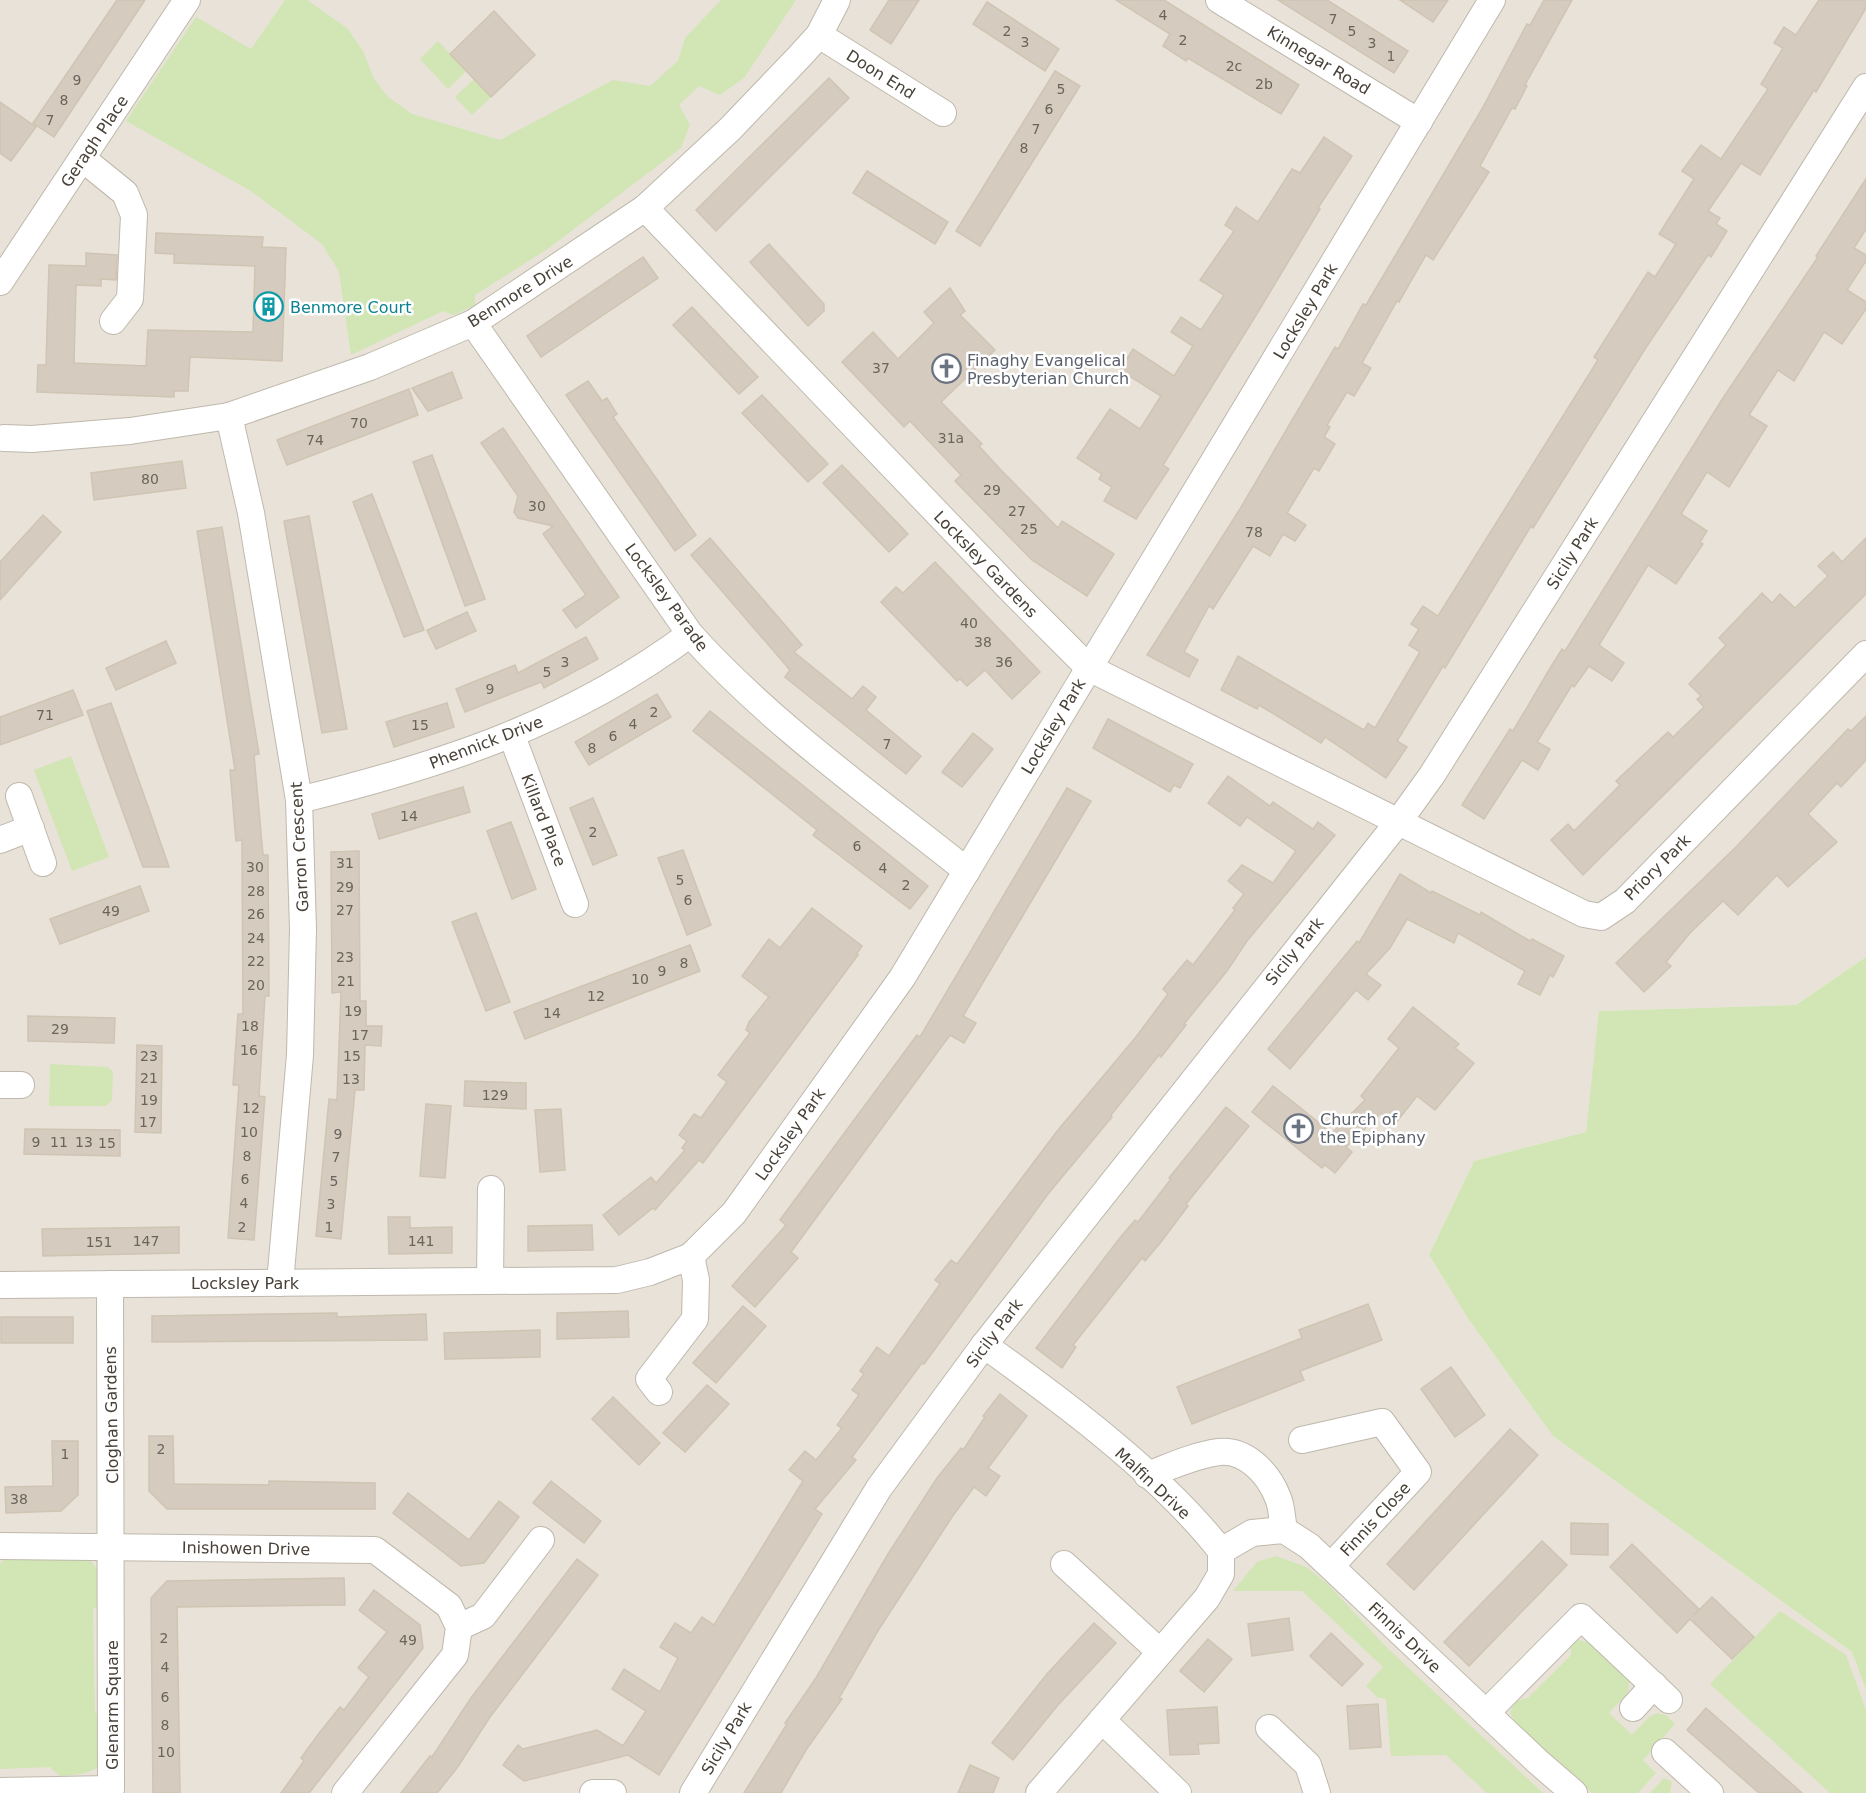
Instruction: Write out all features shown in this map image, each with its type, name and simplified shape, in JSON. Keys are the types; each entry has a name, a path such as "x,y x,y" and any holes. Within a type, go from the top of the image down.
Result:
{"street":[{"name":"Geragh Place","path":"0,282 187,0"},
{"name":"Benmore Drive","path":"1,436 32,439 130,431 229,416 370,367 473,323 645,208 730,129 819,35 837,0"},
{"name":"Kinnegar Road","path":"1219,0 1419,122"},
{"name":"Locksley Park","path":"0,1285 617,1280 650,1272 691,1256 734,1213 902,978 1492,0"},
{"name":"Doon End","path":"819,35 943,113"},
{"name":"Sicily Park","path":"693,1793 879,1488 984,1344 1399,821 1432,775 1866,87"},
{"path":"83,159 125,193 134,215 130,299 113,321"},
{"name":"Locksley Gardens","path":"645,208 1003,583 1089,668 1399,821"},
{"name":"Locksley Parade","path":"473,323 690,634 730,678 779,720 967,871"},
{"name":"Garron Crescent","path":"229,416 251,513 299,800 303,929 300,1055 280,1283"},
{"name":"Phennick Drive","path":"299,800 388,778 512,736 594,697 645,668 690,634"},
{"name":"Priory Park","path":"1399,821 1584,914 1601,917 1625,901 1866,654"},
{"name":"Killard Place","path":"512,736 575,904"},
{"path":"19,796 43,863"},
{"path":"0,840 31,828"},
{"path":"490,1281 491,1189"},
{"path":"659,1392 649,1379 694,1319 696,1280 691,1256"},
{"name":"Cloghan Gardens","path":"110,1284 113,1545"},
{"name":"Malfin Drive","path":"984,1344 1068,1409 1147,1475 1221,1551"},
{"name":"Finnis Close","path":"1302,1440 1382,1422 1418,1472 1332,1565"},
{"path":"1039,1793 1207,1598 1221,1574 1221,1551 1252,1533 1284,1530 1278,1498 1264,1475 1252,1461 1234,1453 1218,1452 1147,1475"},
{"name":"Finnis Drive","path":"1284,1530 1310,1546 1332,1565 1486,1713 1574,1793"},
{"path":"345,1793 455,1654 459,1627 483,1616 541,1540"},
{"name":"Inishowen Drive","path":"0,1546 113,1545 375,1550 449,1606 459,1627"},
{"name":"Glenarm Square","path":"0,1791 111,1791 113,1545"},
{"path":"1064,1564 1159,1651"},
{"path":"1486,1713 1581,1617 1661,1693 1633,1708"},
{"path":"1102,1720 1178,1793"},
{"path":"1269,1728 1308,1765 1317,1793"},
{"path":"1665,1752 1697,1789"},
{"path":"593,1793 613,1793"}],"shaded area":[{"path":"0,0 1866,0 1866,957 1796,1005 1600,1011 1586,1132 1474,1161 1429,1255 1469,1320 1553,1436 1852,1652 1866,1690 1866,1793 0,1793"}],"green space":[{"path":"285,0 307,0 347,28 363,51 374,79 388,97 412,114 500,140 613,80 650,86 678,61 685,38 721,0 796,0 744,78 720,95 699,86 679,105 690,125 681,148 549,248 475,295 475,305 454,315 443,311 351,355 339,272 322,244 251,191 126,121 196,17 251,49"},
{"path":"438,41 466,71 448,89 420,59"},
{"path":"474,79 491,97 472,115 455,97"},
{"path":"71,756 109,857 72,871 34,770"},
{"path":"1866,957 1866,1690 1852,1652 1553,1436 1469,1320 1429,1255 1474,1161 1586,1132 1599,1011 1796,1005"},
{"path":"50,1064 108,1067 113,1072 112,1100 106,1106 49,1106"},
{"path":"1276,1556 1306,1567 1328,1584 1385,1646 1543,1793 1487,1793 1446,1755 1391,1756 1386,1699 1377,1697 1366,1686 1383,1667 1302,1591 1233,1591 1257,1562"},
{"path":"85,1557 95,1566 101,1583 101,1604 93,1609 95,1712 103,1721 103,1748 100,1764 87,1772 60,1776 50,1767 0,1769 0,1564 5,1558"},
{"path":"1780,1611 1846,1655 1866,1710 1866,1793 1830,1793 1710,1684"},
{"path":"1578,1640 1592,1643 1629,1680 1628,1693 1609,1713 1632,1735 1649,1717 1657,1713 1666,1715 1675,1724 1643,1760 1656,1773 1638,1793 1592,1793 1515,1723 1510,1712 1516,1701 1528,1698 1571,1655 1571,1643"},
{"path":"1664,1778 1672,1782 1670,1793 1650,1793"}],"building":[{"path":"117,0 145,0 54,137 33,123"},
{"path":"889,0 919,0 891,44 870,30"},
{"path":"1116,0 1164,0 1299,85 1281,114 1188,58 1186,61 1163,46 1170,34"},
{"path":"1278,0 1327,0 1408,51 1394,73"},
{"path":"1400,0 1448,0 1433,22"},
{"path":"1544,0 1572,0 1525,85 1527,86 1515,109 1512,108 1480,166 1489,172 1433,260 1426,255 1362,363 1371,368 1354,396 1347,392 1327,425 1330,427 1324,437 1335,444 1319,471 1314,468 1287,513 1306,525 1295,541 1283,534 1270,556 1253,546 1213,609 1209,606 1184,652 1198,660 1189,677 1147,655 1240,509 1335,347 1338,349 1363,304 1366,305 1482,109 1527,24 1530,25"},
{"path":"1819,0 1866,0 1866,8 1816,92 1814,90 1760,175 1741,163 1708,211 1720,218 1716,224 1727,231 1711,257 1708,255 1645,349 1533,528 1531,526 1445,668 1443,666 1397,741 1407,747 1386,778 1325,737 1321,743 1259,705 1257,709 1221,690 1238,656 1364,730 1368,723 1375,728 1420,652 1409,645 1419,629 1411,624 1423,606 1438,616 1598,360 1594,357 1648,272 1655,277 1676,244 1659,234 1694,179 1682,171 1701,145 1721,159 1768,89 1761,84 1783,48 1774,43 1784,27 1796,35"},
{"path":"987,2 1059,49 1045,71 973,24"},
{"path":"494,11 535,55 491,97 450,54"},
{"path":"1055,71 1080,86 980,246 956,231"},
{"path":"829,78 849,98 716,231 696,210"},
{"path":"0,102 36,127 11,161 0,153"},
{"path":"1324,137 1352,156 1318,208 1320,209 1258,312 1163,465 1169,469 1136,519 1104,501 1112,487 1099,479 1102,474 1077,458 1110,409 1140,429 1161,396 1120,370 1133,349 1174,376 1193,346 1171,332 1181,317 1201,330 1224,295 1200,280 1234,231 1225,225 1236,207 1258,222 1292,169 1300,173"},
{"path":"867,171 948,222 935,244 853,193"},
{"path":"1866,179 1866,229 1854,248 1866,255 1866,261 1847,290 1866,302 1866,309 1842,344 1824,332 1794,381 1778,370 1749,415 1767,426 1729,487 1707,472 1681,514 1707,531 1700,542 1703,544 1676,584 1648,565 1599,645 1624,663 1612,681 1589,666 1574,687 1572,685 1537,742 1550,749 1538,770 1522,760 1484,819 1462,805 1510,729 1513,731 1562,649 1565,651 1723,398 1818,257 1816,256"},
{"name":"Benmore Court","path":"156,233 263,237 262,247 286,248 282,361 190,357 188,391 174,391 174,397 37,392 38,365 46,365 49,265 86,266 86,253 117,255 116,280 101,279 101,286 76,285 74,363 146,366 148,330 253,332 255,266 174,263 174,254 155,253"},
{"path":"769,244 824,304 824,311 808,326 750,262"},
{"path":"643,257 658,278 541,357 527,336"},
{"path":"950,288 965,311 960,315 995,350 941,402 982,444 979,446 999,468 1058,528 1062,521 1114,554 1087,596 1032,560 955,481 961,475 910,421 904,427 842,362 873,332 898,359 934,323 924,312"},
{"path":"692,307 758,377 739,394 673,325"},
{"path":"452,372 462,398 428,411 412,388"},
{"path":"588,381 602,401 607,398 617,414 613,417 696,535 675,551 566,395"},
{"path":"409,389 418,415 287,465 277,440"},
{"path":"762,395 828,464 808,482 742,413"},
{"path":"503,428 619,597 576,628 563,610 586,595 543,534 553,526 518,518 514,512 518,496 481,443"},
{"path":"432,455 485,599 465,606 413,462"},
{"path":"182,461 186,488 94,500 91,473"},
{"path":"842,465 908,534 889,552 823,483"},
{"path":"372,494 424,630 404,637 353,502"},
{"path":"43,515 61,532 0,600 0,562"},
{"path":"309,516 347,729 322,733 284,521"},
{"path":"222,527 259,754 254,755 263,855 268,855 269,996 265,996 259,1096 265,1097 254,1240 228,1238 239,1085 233,1085 238,1014 243,1014 242,840 236,841 230,770 235,770 197,531"},
{"path":"710,538 802,645 794,652 852,699 863,686 876,697 866,710 921,756 906,774 785,677 790,670 691,555"},
{"path":"1866,538 1866,594 1583,875 1551,840 1568,824 1574,831 1620,785 1616,781 1668,732 1673,737 1704,707 1697,699 1701,696 1689,684 1726,645 1719,638 1762,593 1772,603 1780,594 1795,608 1828,576 1818,566 1833,552 1842,562"},
{"path":"935,562 1040,672 1012,699 985,670 967,686 960,679 957,681 881,602 896,587 903,593"},
{"path":"467,612 476,631 436,649 427,630"},
{"path":"586,637 598,659 544,688 541,682 465,712 456,689 515,665 518,673"},
{"path":"166,641 176,663 116,690 106,668"},
{"path":"73,690 83,715 0,745 0,717"},
{"path":"657,694 671,717 589,765 575,742"},
{"path":"111,703 169,867 143,867 99,746 87,711"},
{"path":"447,703 454,727 394,747 386,722"},
{"path":"710,711 928,886 910,909 813,835 817,830 693,731"},
{"path":"1866,716 1866,760 1841,787 1837,783 1808,814 1837,842 1788,887 1777,875 1738,915 1723,901 1690,933 1666,962 1671,966 1644,992 1616,963 1736,847 1848,729 1851,731"},
{"path":"1108,719 1193,764 1180,788 1174,785 1170,792 1093,748"},
{"path":"973,733 993,749 962,787 942,772"},
{"path":"1228,776 1270,806 1273,802 1313,829 1318,822 1335,835 1247,941 1227,971 1184,1024 1186,1025 1161,1057 1159,1055 1111,1115 1112,1117 1048,1194 924,1364 922,1363 852,1457 856,1460 815,1509 822,1514 659,1775 628,1755 524,1781 503,1765 518,1745 523,1749 597,1730 623,1746 646,1711 612,1689 624,1669 660,1692 678,1658 660,1647 675,1623 691,1633 702,1617 714,1625 803,1481 789,1470 805,1451 816,1460 842,1428 837,1425 859,1395 852,1390 864,1374 860,1371 877,1347 889,1356 940,1284 935,1280 951,1260 957,1264 1058,1130 1136,1037 1168,994 1163,989 1187,960 1193,965 1235,910 1233,908 1244,894 1228,881 1242,865 1273,883 1296,851 1247,817 1240,826 1208,803"},
{"path":"463,787 470,812 379,839 372,814"},
{"path":"1067,788 1091,801 963,1016 976,1023 964,1043 950,1035 791,1252 798,1258 755,1307 732,1286 786,1225 780,1220 917,1035 920,1037"},
{"path":"593,798 617,855 593,865 570,808"},
{"path":"511,822 536,889 512,899 487,831"},
{"path":"683,850 711,925 687,935 658,858"},
{"path":"359,851 360,1001 366,1001 366,1026 382,1026 381,1046 365,1045 364,1090 355,1090 341,1239 316,1236 329,1099 337,1100 341,992 332,993 331,852"},
{"path":"1400,874 1431,893 1432,891 1480,915 1481,912 1530,941 1532,939 1564,956 1553,977 1550,975 1540,995 1518,984 1525,971 1458,933 1454,943 1407,919 1390,948 1366,974 1381,985 1368,1000 1356,990 1290,1069 1268,1049 1357,941 1359,943"},
{"path":"140,886 149,911 60,944 50,919"},
{"path":"812,908 862,946 856,955 858,955 703,1163 699,1160 655,1210 653,1208 619,1235 603,1215 651,1177 656,1183 685,1150 682,1148 687,1141 679,1135 694,1114 701,1118 727,1082 718,1075 750,1033 746,1030 749,1022 769,997 742,976 769,939 780,948"},
{"path":"476,913 510,1002 486,1011 452,922"},
{"path":"690,945 700,971 525,1039 514,1012"},
{"path":"1413,1007 1459,1044 1455,1048 1474,1063 1435,1110 1417,1096 1395,1124 1381,1113 1346,1147 1352,1152 1335,1173 1325,1165 1322,1168 1252,1112 1273,1086 1332,1133 1365,1100 1361,1096 1399,1048 1388,1039"},
{"path":"28,1016 115,1018 114,1043 28,1041"},
{"path":"137,1045 162,1046 161,1133 135,1132"},
{"path":"465,1081 526,1083 526,1109 464,1106"},
{"path":"426,1104 451,1106 445,1178 420,1176"},
{"path":"1226,1107 1249,1126 1186,1204 1188,1206 1161,1242 1145,1261 1142,1258 1073,1345 1076,1347 1062,1368 1036,1348 1119,1239 1135,1220 1138,1222 1171,1179 1169,1178"},
{"path":"561,1109 565,1170 540,1172 535,1110"},
{"path":"25,1129 120,1130 120,1156 24,1154"},
{"path":"388,1217 410,1217 410,1228 452,1227 452,1253 389,1254"},
{"path":"592,1225 593,1250 528,1251 528,1226"},
{"path":"179,1227 179,1253 43,1256 42,1229"},
{"path":"1368,1304 1382,1340 1300,1371 1304,1380 1192,1424 1177,1387 1302,1338 1299,1330"},
{"path":"743,1306 766,1326 716,1383 693,1363"},
{"path":"628,1311 629,1337 557,1339 557,1313"},
{"path":"337,1313 337,1317 426,1314 427,1340 152,1342 152,1316"},
{"path":"1,1317 73,1317 73,1343 1,1343"},
{"path":"540,1330 540,1357 445,1359 444,1333"},
{"path":"1451,1367 1485,1415 1455,1437 1421,1389"},
{"path":"707,1385 729,1404 685,1452 663,1433"},
{"path":"1000,1394 1027,1416 988,1468 1000,1476 986,1496 974,1487 952,1517 879,1629 839,1698 842,1699 806,1750 781,1793 744,1793 787,1724 785,1723 816,1678 888,1554 937,1478 961,1448 963,1450 985,1417 983,1416"},
{"path":"613,1397 660,1443 639,1465 592,1419"},
{"path":"1510,1429 1538,1455 1414,1590 1387,1564"},
{"path":"149,1436 173,1436 174,1484 269,1485 269,1481 375,1483 375,1509 167,1509 149,1491"},
{"path":"52,1441 78,1441 78,1495 61,1511 6,1513 5,1487 53,1486"},
{"path":"551,1481 601,1521 584,1543 533,1503"},
{"path":"408,1493 469,1540 499,1501 519,1517 484,1563 461,1566 393,1513"},
{"path":"1571,1523 1608,1524 1608,1555 1571,1554"},
{"path":"1542,1541 1567,1565 1469,1666 1444,1642"},
{"path":"1632,1544 1699,1609 1694,1615 1712,1597 1754,1637 1732,1659 1690,1619 1677,1633 1610,1567"},
{"path":"577,1559 598,1575 490,1717 457,1768 437,1793 401,1793 430,1756 432,1757 471,1698"},
{"path":"344,1578 345,1605 177,1607 180,1793 153,1793 151,1598 167,1581"},
{"path":"374,1590 420,1625 423,1648 309,1793 281,1793 304,1761 301,1758 320,1732 340,1707 344,1710 369,1677 358,1668 387,1632 359,1610"},
{"path":"1289,1618 1293,1650 1252,1656 1248,1624"},
{"path":"1094,1623 1116,1643 1058,1705 1013,1760 992,1743 1047,1674"},
{"path":"1331,1633 1363,1664 1342,1686 1310,1656"},
{"path":"1208,1639 1232,1659 1204,1692 1180,1671"},
{"path":"1378,1704 1381,1747 1350,1749 1347,1706"},
{"path":"1217,1707 1219,1743 1198,1744 1199,1754 1170,1755 1167,1710"},
{"path":"1706,1708 1802,1793 1759,1793 1687,1730"},
{"path":"970,1765 999,1778 993,1793 958,1793"}],"place":[{"name":"Benmore Court","path":"269,307"},
{"name":"Finaghy Evangelical Presbyterian Church","path":"946,369"},
{"name":"Church of the Epiphany","path":"1299,1128"}]}
